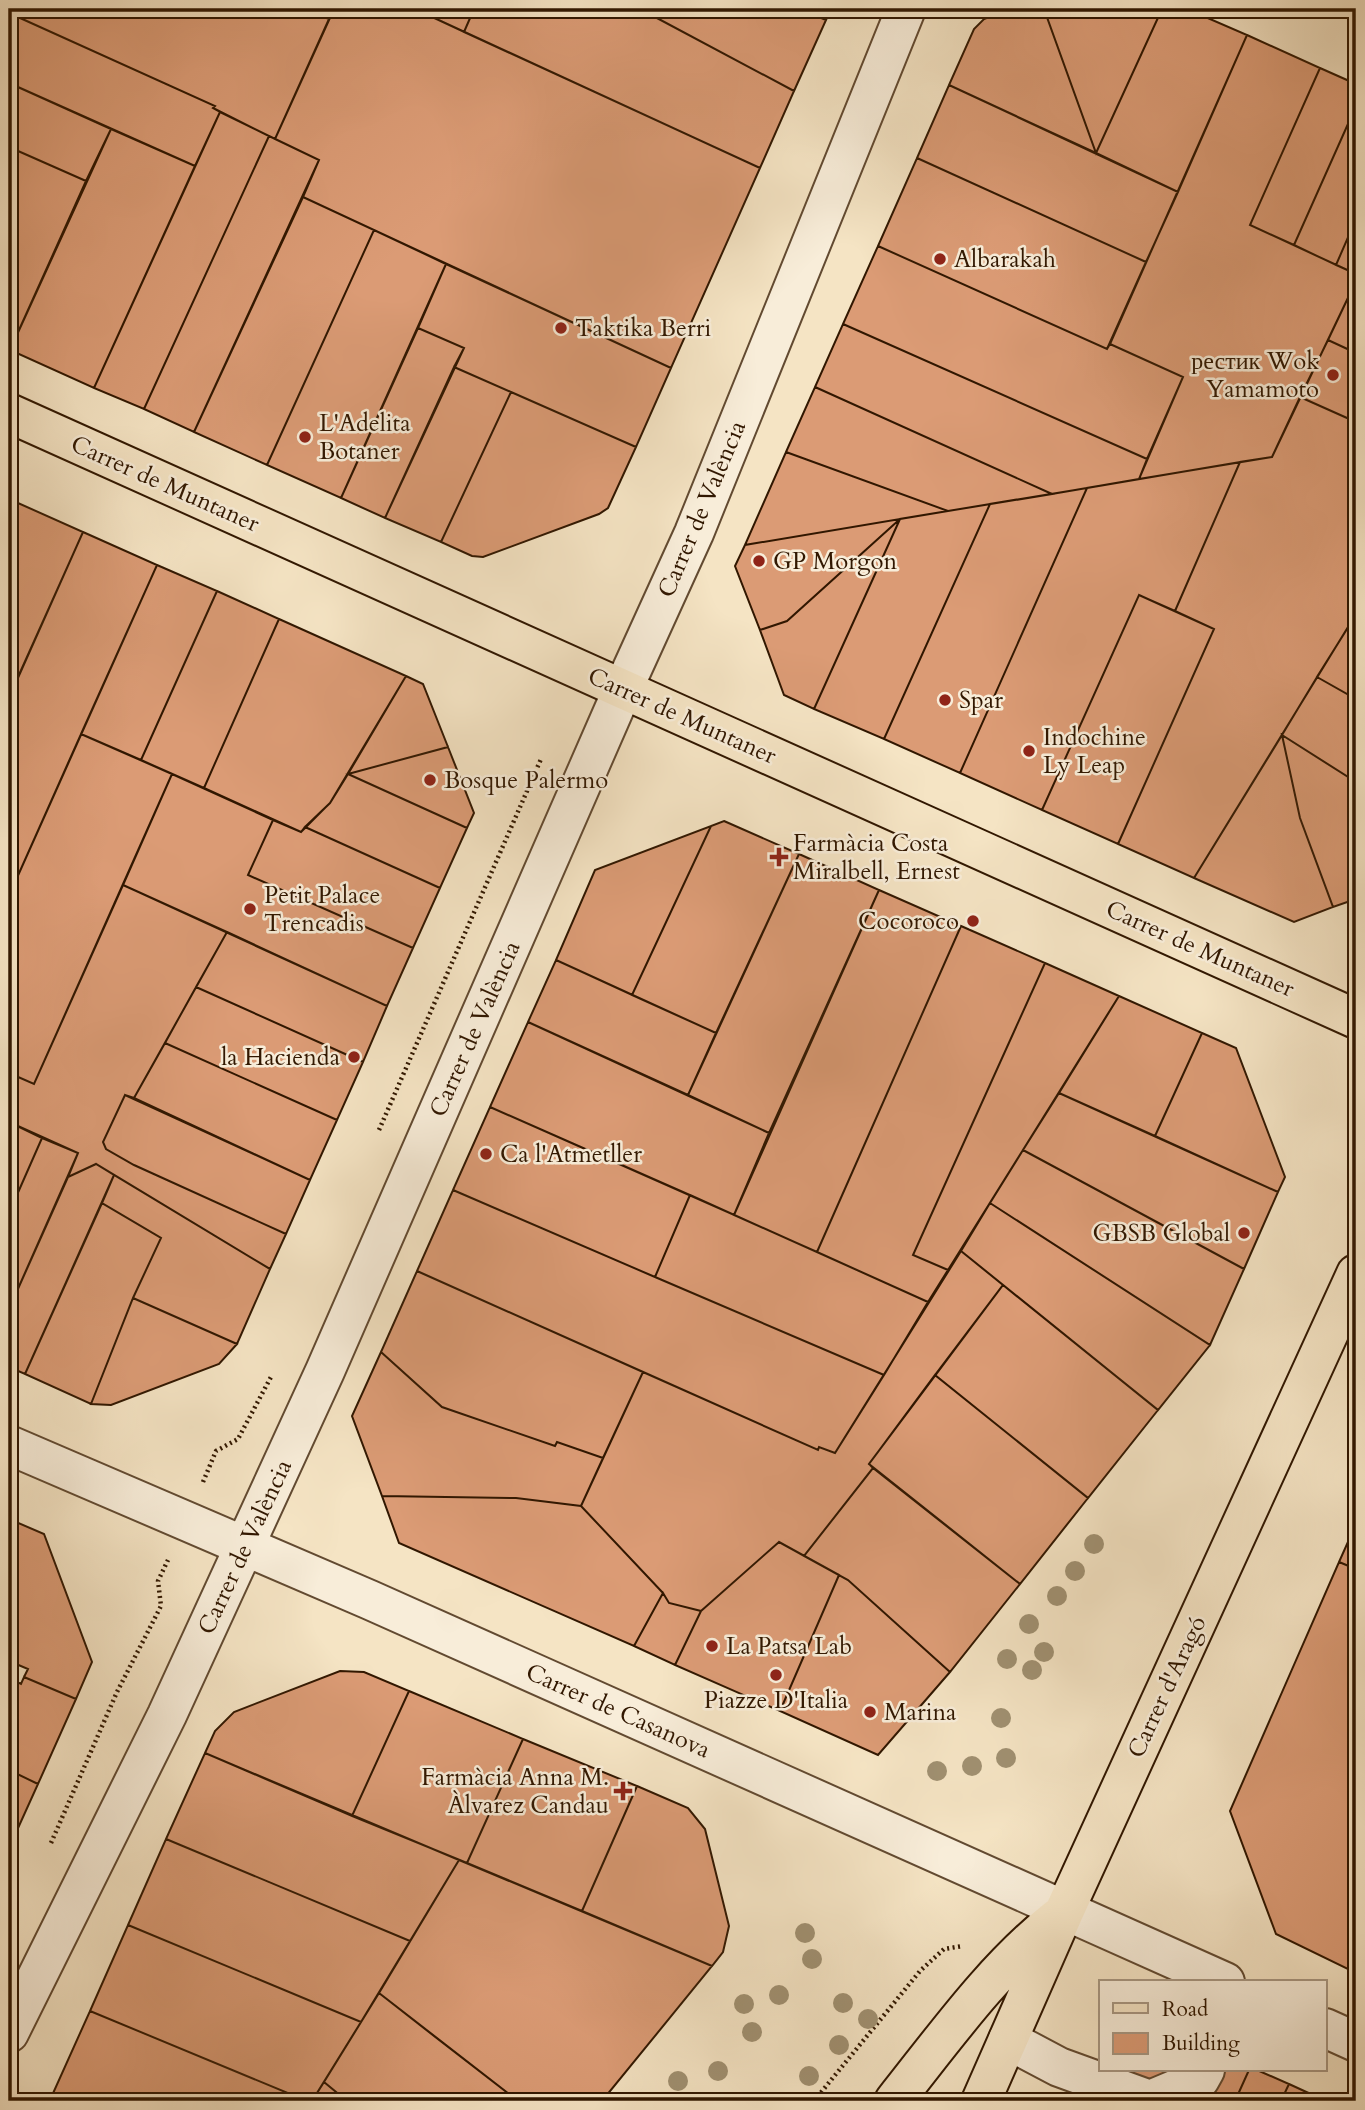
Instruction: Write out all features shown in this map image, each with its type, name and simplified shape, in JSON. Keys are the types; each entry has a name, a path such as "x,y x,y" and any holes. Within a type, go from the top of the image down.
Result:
{"main road":[{"name":"Carrer de Muntaner","path":"9,413 1356,1019"},
{"name":"Carrer d'Aragó","path":"981,2101 1064,1912 1356,1274"},
{"path":"894,2101 989,1981 1027,1942 1064,1912"}],"street":[{"name":"Carrer de València","path":"9,2033 167,1715 326,1371 694,533 906,9"},
{"name":"Carrer de Casanova","path":"9,1445 185,1523 370,1600 1220,1980"},
{"path":"1326,2028 1356,2042"},
{"path":"1008,2040 1059,2067 1150,2099 1200,2078 1204,2072"}],"path":[{"name":"Carrer de València","path":"375,1139 539,764"},
{"path":"216,1451 238,1439 275,1368"},
{"name":"Carrer de València","path":"47,1853 117,1692 161,1606 158,1581"},
{"path":"814,2101 920,1971 944,1949 965,1946"}],"building":[{"path":"9,9 305,9 329,19 275,139 213,108 215,106 9,13"},
{"path":"305,9 334,9 329,19"},
{"path":"334,9 415,9 760,168 671,368 303,197 319,160 275,139"},
{"path":"415,9 474,9 464,32"},
{"path":"474,9 640,9 794,91 760,168 464,32"},
{"path":"640,9 800,9 826,20 794,91"},
{"path":"800,9 831,9 826,20"},
{"path":"1010,9 1044,9 1096,153 949,85 974,29 984,19"},
{"path":"1044,9 1162,9 1096,153"},
{"path":"1162,9 1187,9 1247,35 1178,192 1096,153"},
{"path":"9,13 215,106 213,108 220,112 195,166 9,83"},
{"path":"1247,35 1320,68 1250,225 1356,274 1356,281 1272,457 1139,479 1183,377 1110,344"},
{"path":"1320,68 1356,84 1356,106 1294,245 1250,225"},
{"path":"9,83 111,129 86,181 9,147"},
{"path":"949,85 1178,192 1146,262 917,158"},
{"path":"1356,106 1356,219 1336,265 1294,245"},
{"path":"220,112 269,136 144,409 94,388"},
{"path":"111,129 195,166 94,388 10,350"},
{"path":"269,136 319,160 194,432 144,409"},
{"path":"9,147 86,181 10,350 9,349"},
{"path":"917,158 1146,262 1107,349 878,246"},
{"path":"303,197 374,230 267,465 194,432"},
{"path":"1356,219 1356,274 1336,265"},
{"path":"374,230 446,264 341,498 267,465"},
{"path":"878,246 1107,349 1110,344 1183,377 1147,459 843,324"},
{"path":"446,264 671,368 636,447 454,367 464,348 418,328"},
{"path":"1356,281 1356,353 1328,340"},
{"path":"843,324 1147,459 1139,479 1052,494 815,387"},
{"path":"418,328 464,348 385,518 341,498"},
{"name":"рестик Wok Yamamoto","path":"1328,340 1356,353 1356,422 1300,397"},
{"path":"454,367 511,392 441,542 385,518"},
{"path":"815,387 1052,494 948,511 786,452"},
{"path":"511,392 636,447 608,508 599,514 483,557 472,556 441,542"},
{"path":"1300,397 1356,422 1356,614 1194,878 1118,844 1214,629 1175,611 1240,462 1272,457"},
{"path":"786,452 948,511 745,545"},
{"path":"1240,462 1175,611 1139,595 1042,810 960,773 1087,488"},
{"path":"1087,488 960,773 884,739 990,504"},
{"path":"9,499 83,532 9,698"},
{"path":"990,504 884,739 814,709 900,519"},
{"path":"900,519 787,621 760,630 735,566 745,545"},
{"path":"900,519 814,709 784,695 760,630 787,621"},
{"path":"83,532 157,565 12,889 9,888 9,697"},
{"path":"157,565 217,591 141,760 81,734"},
{"path":"217,591 279,619 204,788 141,760"},
{"path":"1139,595 1214,629 1118,844 1042,810"},
{"path":"279,619 406,676 330,803 301,832 204,788"},
{"path":"1352,621 1356,623 1356,699 1317,677"},
{"path":"406,676 423,684 448,747 348,774"},
{"path":"1317,677 1356,699 1356,782 1282,735"},
{"path":"81,734 172,774 34,1084 9,1073 9,888 12,889"},
{"path":"1282,735 1356,782 1356,899 1333,907 1300,818"},
{"path":"1282,735 1300,818 1333,907 1294,922 1194,878"},
{"path":"448,747 474,813 467,828 348,774"},
{"name":"Petit Palace Trencadis","path":"172,774 273,820 248,875 413,948 387,1006 123,885"},
{"path":"348,774 467,828 440,888 305,827 330,803"},
{"path":"273,820 301,832 305,827 440,888 413,948 248,875"},
{"path":"724,821 799,854 716,1033 632,995 711,826"},
{"path":"711,826 632,995 556,960 595,870"},
{"path":"799,854 879,890 769,1133 688,1095"},
{"path":"123,885 227,932 134,1098 125,1095 103,1142 106,1149 134,1165 286,1234 270,1269 96,1164 68,1177 78,1153 9,1122 9,1073 34,1084"},
{"path":"879,890 961,926 817,1252 734,1215"},
{"path":"961,926 1045,963 913,1255 948,1270 928,1302 817,1252"},
{"path":"227,932 387,1006 363,1062 196,987"},
{"path":"556,960 716,1033 688,1095 528,1022"},
{"path":"1045,963 1119,996 948,1270 913,1255"},
{"path":"196,987 363,1062 337,1120 165,1043"},
{"path":"1119,996 1202,1033 1155,1136 1059,1093"},
{"path":"528,1022 769,1133 734,1215 490,1107"},
{"path":"1202,1033 1236,1048 1285,1177 1278,1192 1155,1136"},
{"path":"165,1043 337,1120 310,1180 134,1098"},
{"path":"1059,1093 1278,1192 1244,1269 1023,1150"},
{"path":"125,1095 310,1180 286,1234 134,1165 106,1149 103,1142"},
{"path":"490,1107 690,1195 655,1277 453,1190"},
{"path":"9,1122 42,1138 9,1213"},
{"path":"42,1138 78,1153 9,1309 9,1213"},
{"path":"1023,1150 1244,1269 1210,1345 990,1203"},
{"path":"96,1164 114,1175 25,1374 9,1367 9,1309 68,1177"},
{"path":"114,1175 270,1269 237,1344 133,1298 161,1238 102,1203"},
{"path":"453,1190 884,1375 835,1453 819,1447 818,1450 417,1271"},
{"path":"690,1195 928,1302 884,1375 655,1277"},
{"path":"102,1203 161,1238 133,1298 91,1404 25,1374"},
{"path":"990,1203 1210,1345 1158,1410 961,1251"},
{"path":"961,1251 1003,1285 869,1464 873,1468 804,1556 779,1542 701,1611 669,1603 663,1593 581,1506 643,1372 818,1450 819,1447 835,1453"},
{"path":"417,1271 643,1372 603,1458 557,1442 555,1446 442,1407 381,1352"},
{"path":"1003,1285 1158,1410 1088,1498 935,1375"},
{"path":"133,1298 237,1344 219,1364 111,1405 91,1404"},
{"path":"381,1352 442,1407 555,1446 557,1442 603,1458 581,1506 516,1498 382,1496 352,1416"},
{"path":"935,1375 1088,1498 1020,1584 869,1464"},
{"path":"873,1468 1020,1584 950,1672 848,1580 804,1556"},
{"path":"382,1496 516,1498 581,1506 663,1593 634,1646 399,1543"},
{"path":"9,1519 44,1534 92,1662 76,1699 24,1677 28,1669 9,1661"},
{"path":"1356,1524 1356,1569 1339,1562"},
{"path":"779,1542 839,1575 780,1711 675,1665 701,1611"},
{"path":"1339,1562 1356,1569 1356,1973 1276,1934 1230,1811"},
{"path":"839,1575 848,1580 950,1672 878,1755 780,1711"},
{"path":"663,1593 669,1603 701,1611 675,1665 634,1646"},
{"path":"340,1671 364,1672 409,1691 352,1816 205,1753 215,1731 234,1712"},
{"path":"24,1677 76,1699 38,1784 9,1770 9,1678 21,1684"},
{"path":"409,1691 523,1739 467,1863 352,1816"},
{"path":"523,1739 637,1786 582,1911 467,1863"},
{"path":"205,1753 459,1860 410,1941 166,1839"},
{"path":"9,1770 38,1784 9,1848"},
{"path":"637,1786 688,1808 705,1829 729,1926 723,1952 712,1966 582,1911"},
{"path":"166,1839 410,1941 361,2022 128,1925"},
{"path":"459,1860 712,1966 602,2101 518,2101 379,1993"},
{"path":"128,1925 361,2022 312,2101 90,2011"},
{"path":"379,1993 518,2101 347,2101 324,2082"},
{"path":"90,2011 307,2101 50,2100"},
{"path":"1099,2064 1099,2072 1248,2072 1235,2101 1073,2101"},
{"path":"1248,2072 1262,2072 1289,2084 1281,2101 1235,2101"},
{"path":"324,2082 347,2101 312,2101"},
{"path":"1289,2084 1326,2101 1281,2101"}],"place":[{"name":"Albarakah","path":"940,259"},
{"name":"Taktika Berri","path":"561,328"},
{"name":"рестик Wok Yamamoto","path":"1333,375"},
{"name":"L'Adelita Botaner","path":"305,437"},
{"name":"GP Morgon","path":"759,561"},
{"name":"Spar","path":"945,700"},
{"name":"Indochine Ly Leap","path":"1029,751"},
{"name":"Bosque Palermo","path":"430,780"},
{"name":"Farmàcia Costa Miralbell, Ernest","path":"779,857"},
{"name":"Petit Palace Trencadis","path":"250,909"},
{"name":"Cocoroco","path":"973,921"},
{"name":"la Hacienda","path":"354,1057"},
{"name":"Ca l'Atmetller","path":"486,1154"},
{"name":"GBSB Global","path":"1244,1233"},
{"name":"La Patsa Lab","path":"712,1646"},
{"name":"Piazze D'Italia","path":"776,1675"},
{"name":"Marina","path":"870,1712"},
{"name":"Farmàcia Anna M. Àlvarez Candau","path":"623,1791"}]}
